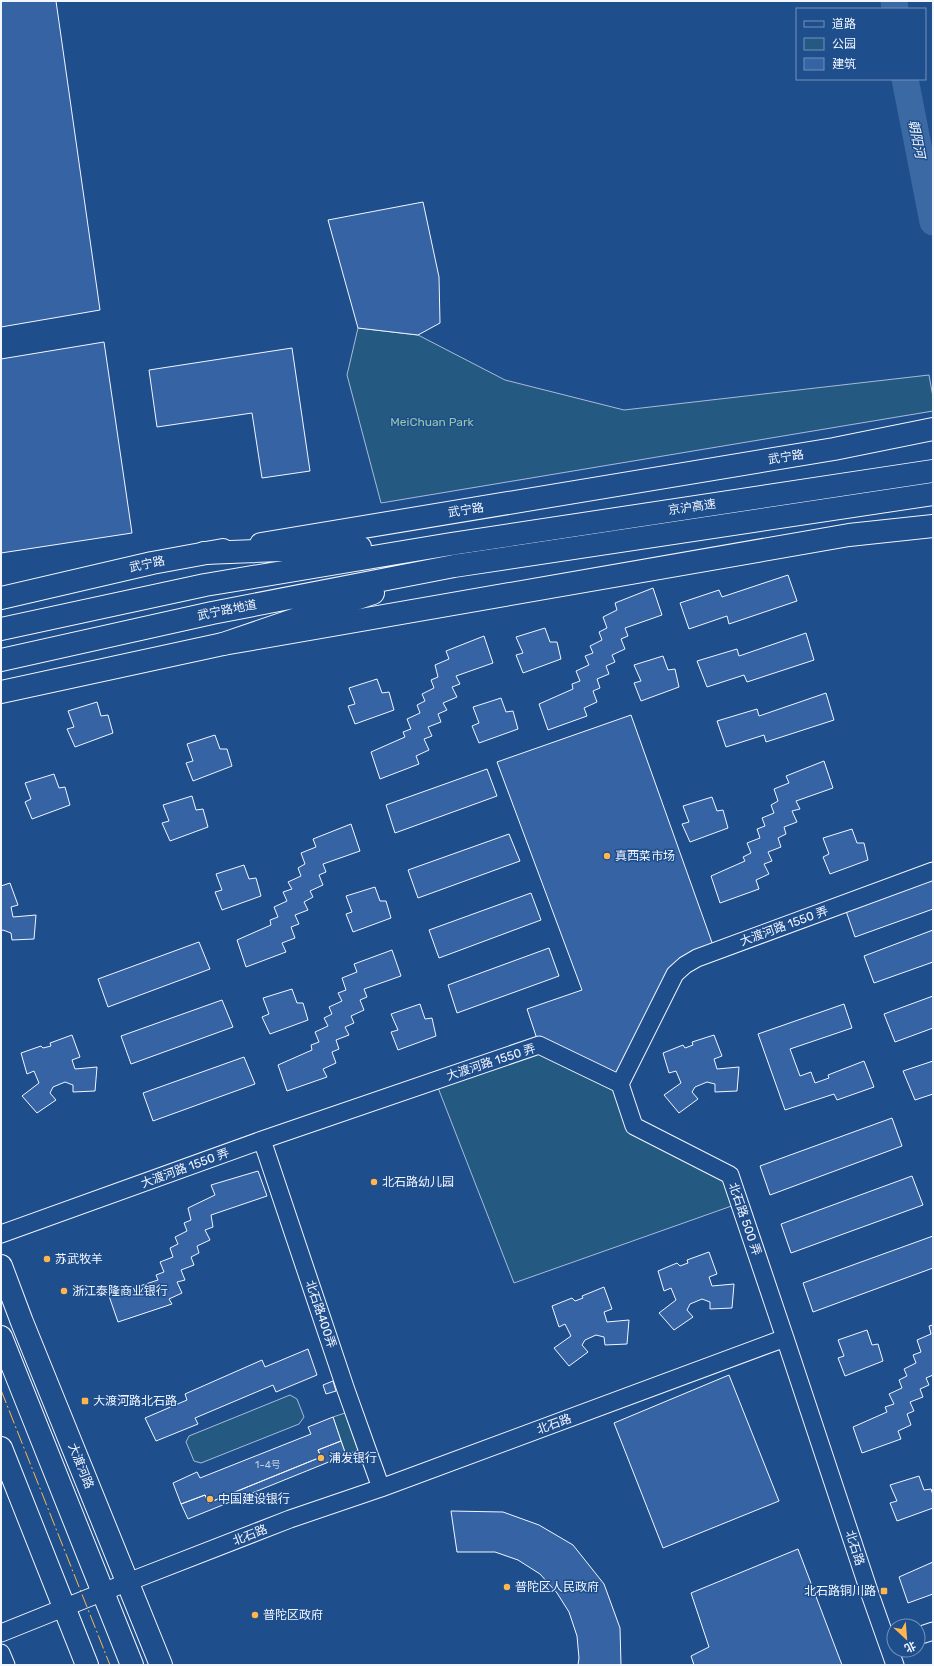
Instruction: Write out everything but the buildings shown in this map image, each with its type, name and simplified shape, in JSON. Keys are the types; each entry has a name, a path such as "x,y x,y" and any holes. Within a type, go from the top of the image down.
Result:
{"main road":[{"name":"武宁路","path":"1,598 152,563 204,553 834,449 933,429"},
{"path":"834,449 933,445"},
{"name":"京沪高速","path":"451,544 933,471"},
{"name":"京沪高速","path":"454,566 933,494"},
{"path":"849,535 933,514"},
{"path":"1,692 223,644 849,535 933,526"},
{"path":"204,553 451,544"},
{"path":"1,629 205,585 451,544"},
{"path":"223,644 454,566"},
{"name":"武宁路地道","path":"1,660 212,613 454,566"},
{"name":"大渡河路","path":"1,1266 22,1322 161,1665"},
{"path":"1,1337 132,1665"},
{"path":"1,1448 87,1665"}],"street":[{"name":"大渡河路 1550 弄","path":"1,1234 262,1140 539,1045 620,1084 675,974 685,965 697,958 933,871"},
{"name":"北石路 500 弄","path":"620,1084 634,1126 730,1175 785,1338"},
{"name":"北石路400弄","path":"262,1140 346,1390 382,1488"},
{"name":"北石路","path":"1,1634 128,1582 290,1520 382,1488 785,1338 871,1597 886,1633"},
{"path":"1,1653 6,1665"}],"green space":[{"name":"MeiChuan Park","path":"358,328 418,335 505,380 624,410 929,375 933,397 933,411 381,503 347,375"},
{"path":"539,1045 620,1084 634,1126 730,1175 740,1203 514,1283 435,1080"},
{"path":"290,1395 297,1399 304,1417 299,1424 201,1463 194,1461 186,1442 189,1436"},
{"path":"345,1413 358,1450 346,1455 333,1417"}],"waterway":[{"name":"朝阳河","path":"894,1 895,8"},
{"name":"朝阳河","path":"905,80 933,222"}],"power":[{"path":"1,1390 110,1665"}],"place":[{"name":"真西菜市场","path":"607,856"},
{"name":"北石路幼儿园","path":"374,1182"},
{"name":"苏武牧羊","path":"47,1259"},
{"name":"浙江泰隆商业银行","path":"64,1291"},
{"name":"大渡河路北石路","path":"85,1401"},
{"name":"浦发银行","path":"321,1458"},
{"name":"中国建设银行","path":"210,1499"},
{"name":"普陀区人民政府","path":"507,1587"},
{"name":"北石路铜川路","path":"884,1591"},
{"name":"普陀区政府","path":"255,1615"}]}
